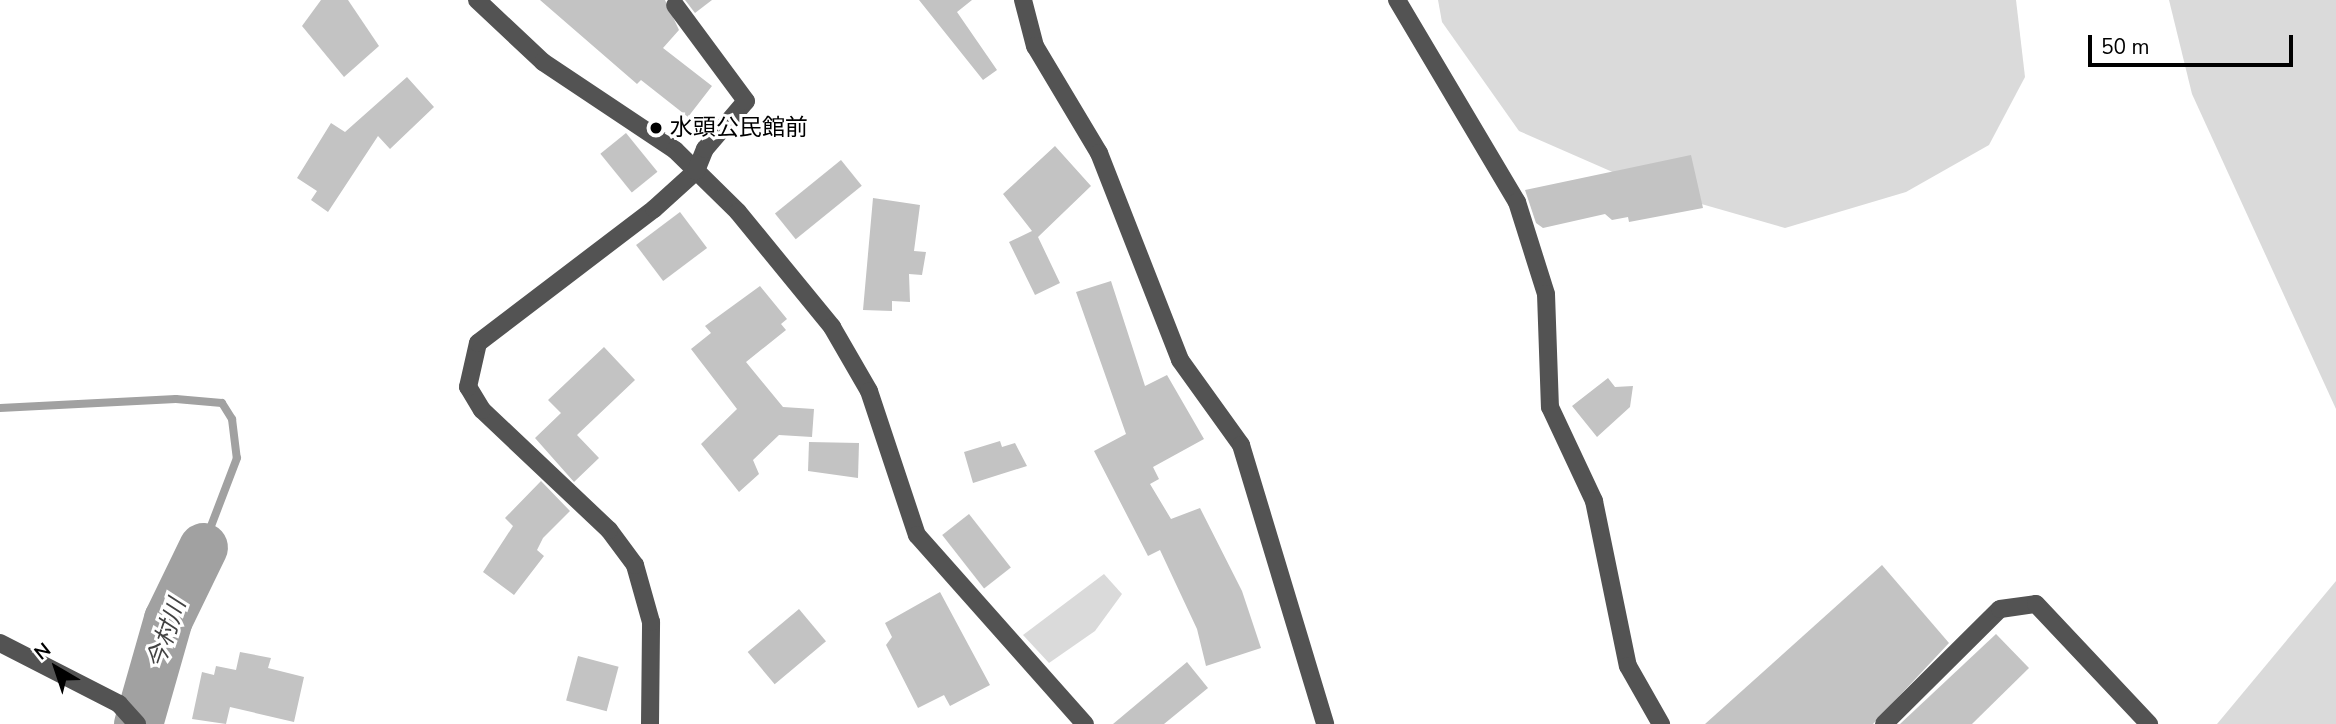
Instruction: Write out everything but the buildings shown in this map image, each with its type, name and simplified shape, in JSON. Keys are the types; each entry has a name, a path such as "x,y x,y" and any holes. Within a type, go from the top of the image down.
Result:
{"street":[{"path":"477,0 543,62 696,171 831,327 869,391 917,535 1086,724"},
{"path":"1023,0 1035,46 1099,153 1180,360 1241,445 1325,724"},
{"path":"1396,0 1517,202 1546,294 1550,407 1594,501 1628,666 1661,724"},
{"path":"650,724 651,622 635,565 609,530 482,410 468,387 470,365 478,343 696,171 705,149 746,101 675,5"},
{"path":"1884,724 2000,609 2036,604 2149,724"},
{"path":"0,643 119,704 137,724"}],"shaded area":[{"path":"1438,0 2016,0 2025,77 1989,145 1906,192 1785,228 1656,191 1519,131 1442,22"},
{"path":"2169,0 2336,0 2336,409 2192,94"},
{"path":"1104,574 1122,594 1095,631 1049,663 1023,635"},
{"path":"2336,581 2336,724 2217,724"}],"waterway":[{"path":"0,408 176,399 222,403 232,419 237,458 203,547"},
{"name":"今村川","path":"138,724 168,619 203,547"}],"place":[{"name":"水頭公民館前","path":"656,128"}]}
